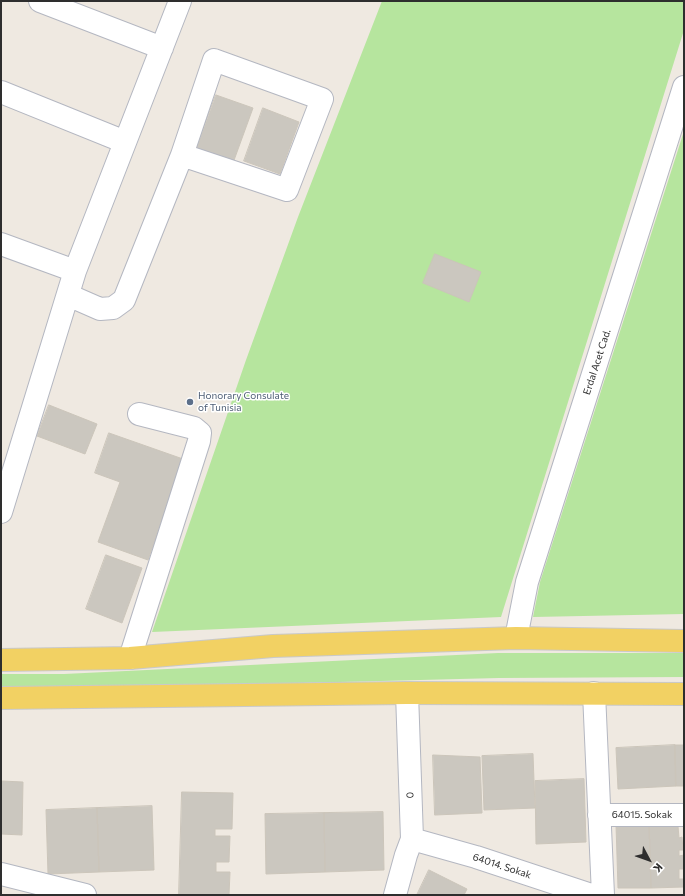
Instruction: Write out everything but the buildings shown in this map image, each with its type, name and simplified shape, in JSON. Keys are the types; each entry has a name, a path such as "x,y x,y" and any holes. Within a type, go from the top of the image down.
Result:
{"main road":[{"path":"1,660 130,658 273,646 516,638 684,640"},
{"path":"1,698 407,693 684,694"}],"street":[{"path":"40,1 162,48"},
{"path":"1,512 75,271 180,1"},
{"path":"68,295 100,309 114,308 124,300 182,155 214,60 322,99 287,190 182,155"},
{"name":"Erdal Acet Cad.","path":"516,638 527,582 684,87"},
{"path":"1,92 125,142"},
{"path":"1,244 75,271"},
{"path":"130,658 199,441 200,433 194,428 139,414"},
{"name":"0","path":"395,895 412,839 407,693"},
{"path":"594,693 603,895"},
{"name":"64015. Sokak","path":"599,815 684,816"},
{"name":"64014. Sokak","path":"412,839 476,857 591,895"},
{"path":"1,874 85,895"}],"green space":[{"path":"382,1 684,1 684,30 501,617 152,632 246,360 298,217"},
{"path":"684,131 684,614 533,617 540,582"},
{"path":"498,653 684,653 684,677 499,678 65,689 1,687 1,674 64,674"}],"place":[{"name":"Honorary Consulate of Tunisia","path":"190,402"}]}
